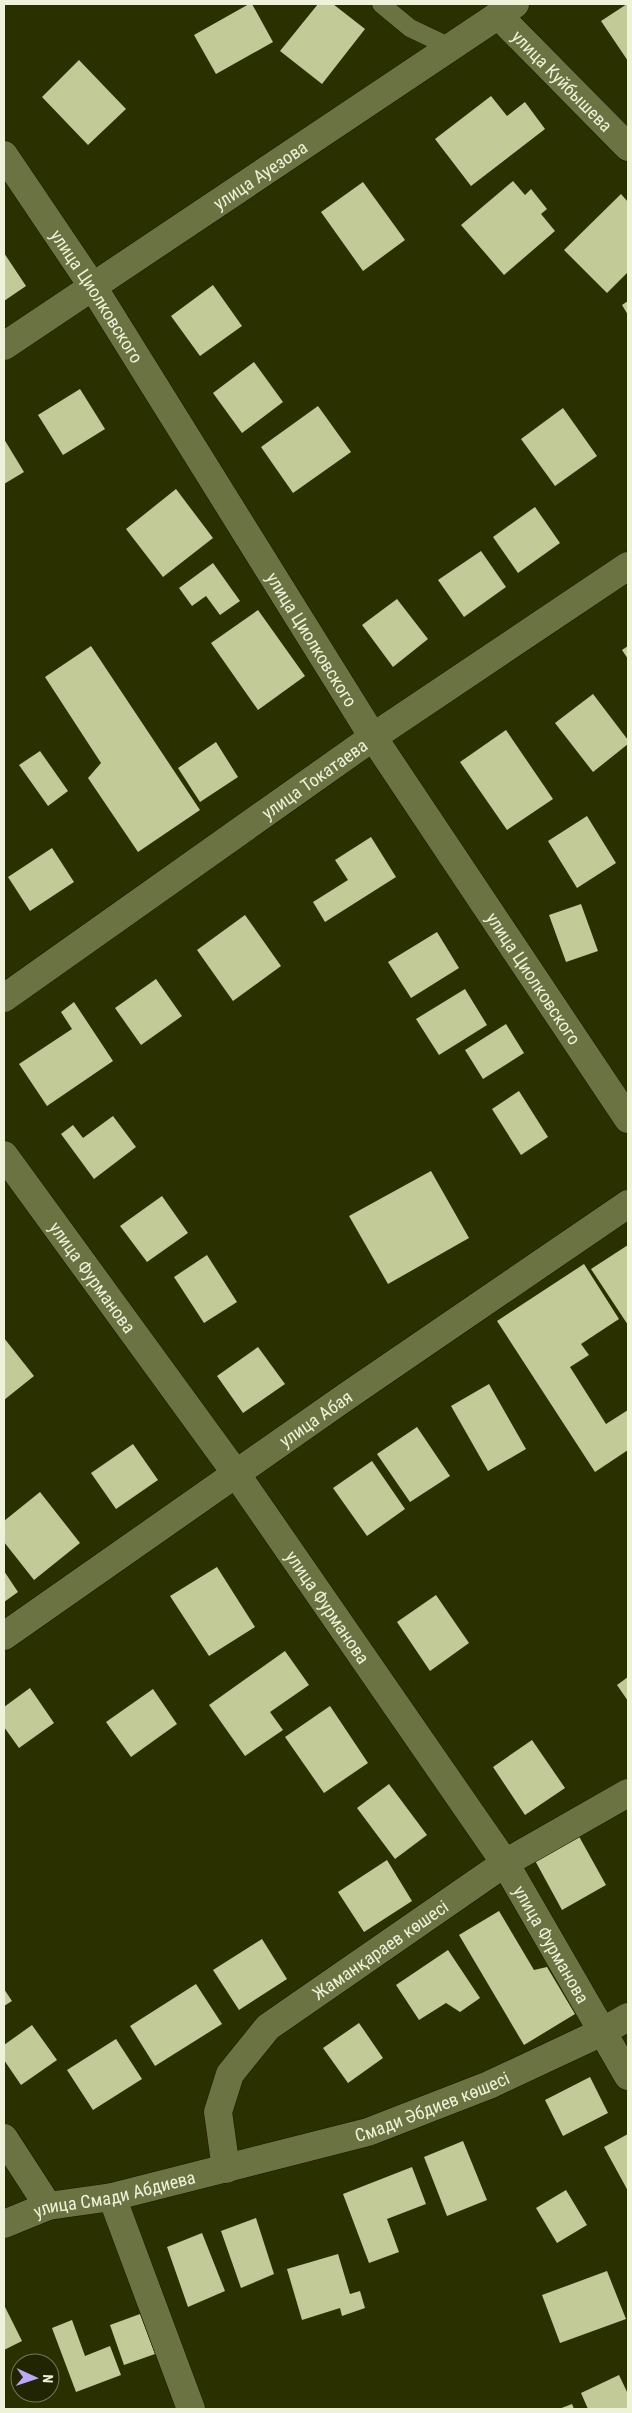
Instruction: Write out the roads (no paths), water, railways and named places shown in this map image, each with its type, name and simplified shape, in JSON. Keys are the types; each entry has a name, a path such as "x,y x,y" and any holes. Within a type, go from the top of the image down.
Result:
{"street":[{"name":"улица Ауезова","path":"4,346 507,10"},
{"name":"улица Куйбышева","path":"507,10 628,147"},
{"name":"улица Циолковского","path":"4,155 93,287 374,738 628,1119"},
{"name":"улица Токатаева","path":"4,998 374,738 628,566"},
{"name":"улица Фурманова","path":"4,1155 237,1475 505,1863 628,2076"},
{"name":"улица Абая","path":"4,1636 348,1396 628,1204"},
{"name":"Жаманқараев көшесі","path":"226,2169 218,2112 230,2074 268,2027 505,1863 628,1793"},
{"name":"Смади Әбдиев көшесі","path":"226,2169 368,2132 489,2085 602,2032 628,2017"},
{"path":"4,2138 48,2206"},
{"name":"улица Смади Абдиева","path":"4,2224 48,2206 112,2197 226,2169"},
{"path":"112,2197 191,2409"}],"lane":[{"path":"381,4 410,28 450,47"}]}
